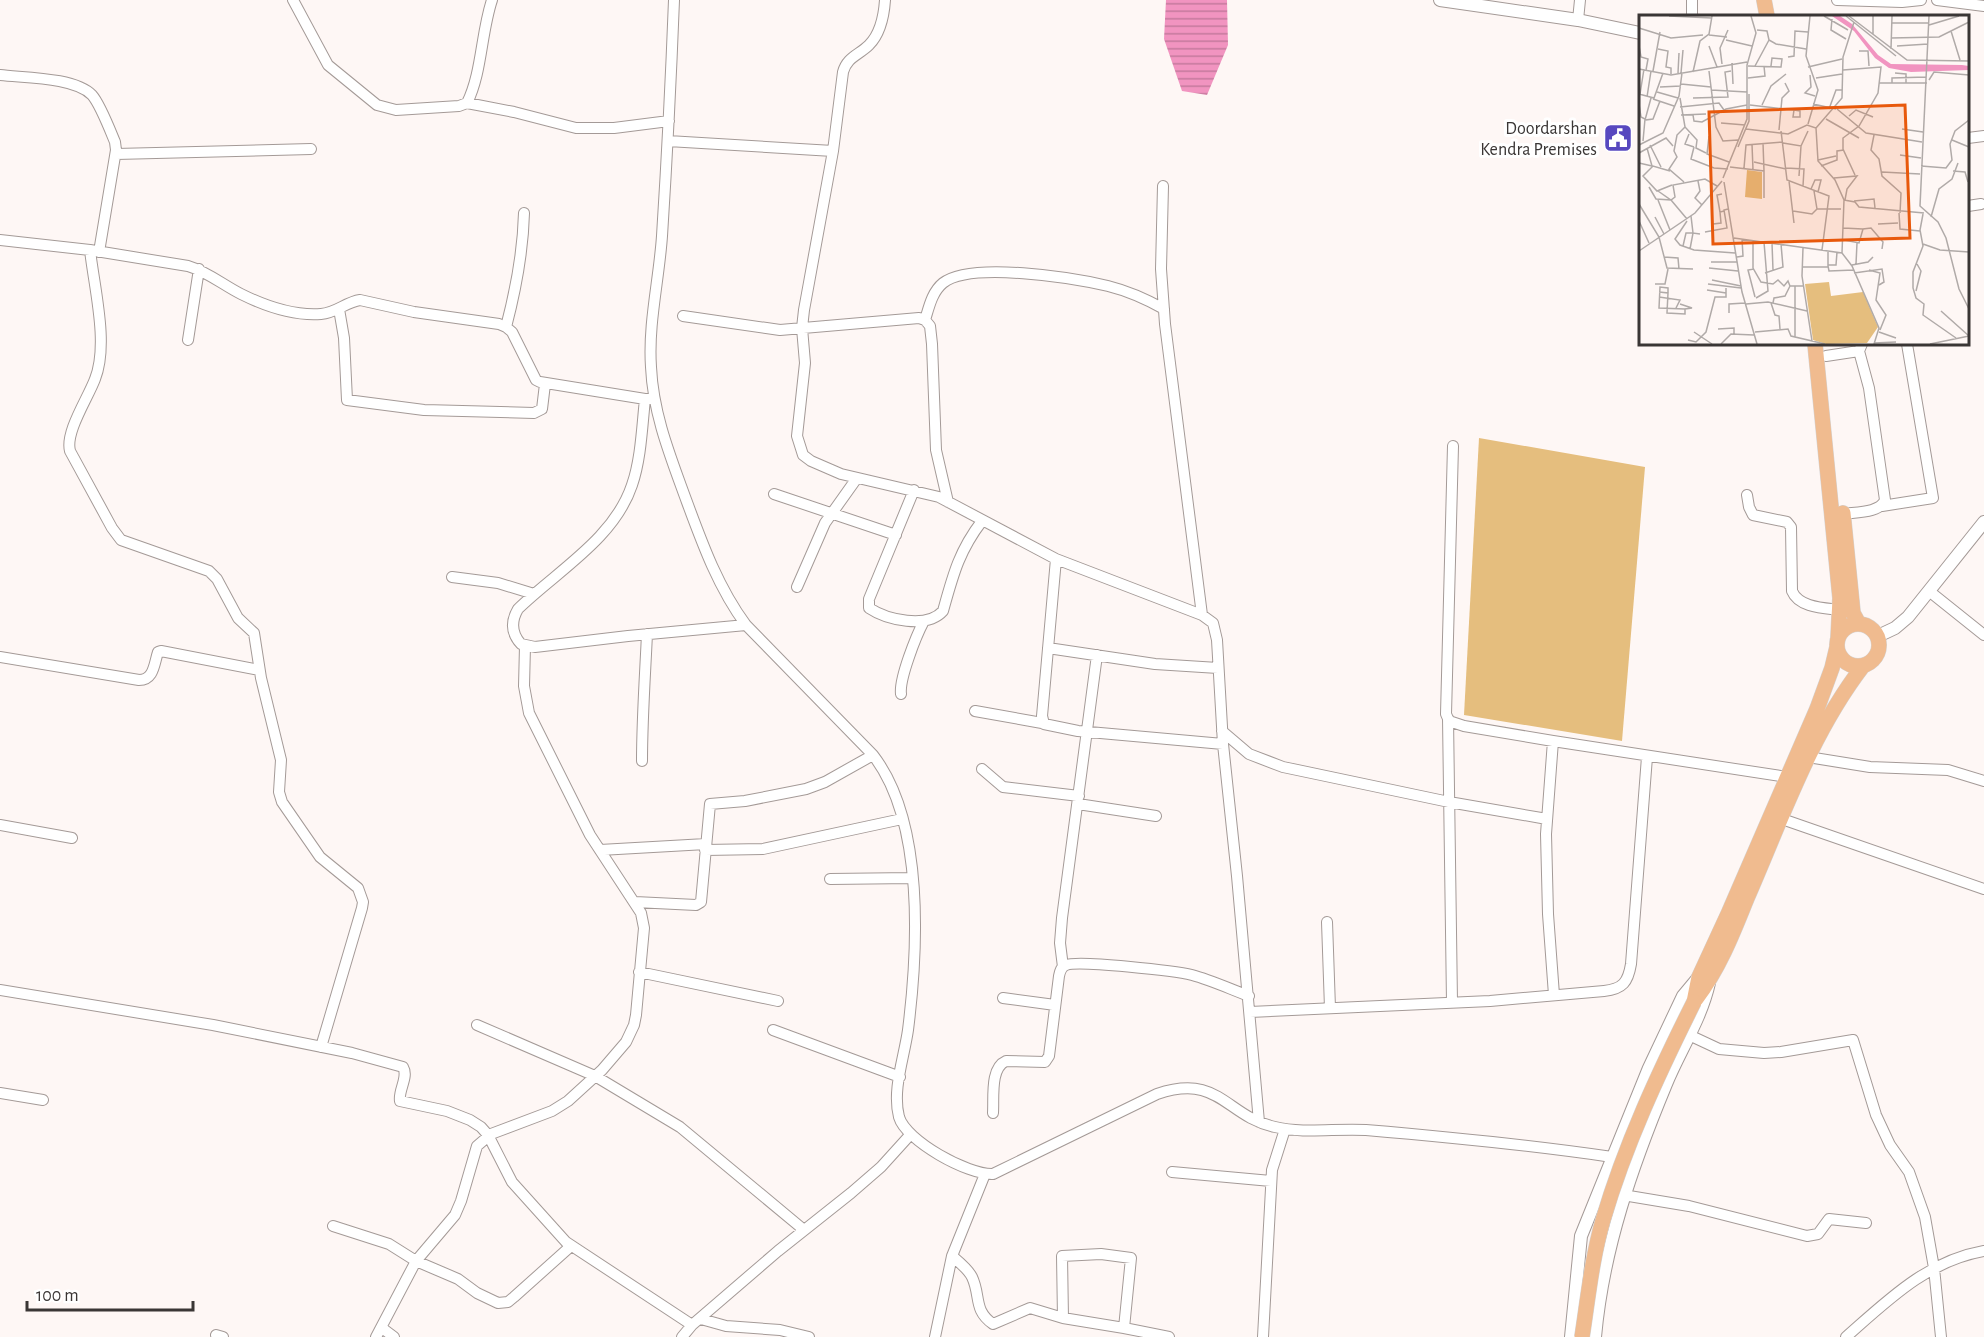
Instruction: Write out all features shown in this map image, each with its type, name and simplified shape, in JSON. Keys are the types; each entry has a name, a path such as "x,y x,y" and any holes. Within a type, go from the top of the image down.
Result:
{"main road":[{"path":"1764,0 1767,15"},
{"path":"1774,0 1776,15"},
{"path":"1704,979 1729,912 1826,687 1837,643 1840,610 1831,493 1815,345"},
{"path":"1825,350 1853,613 1859,624"},
{"path":"1582,1337 1596,1248 1611,1196 1651,1092 1782,819 1828,717 1863,666 1875,657 1880,644 1878,636 1870,628 1859,624 1846,627 1837,643 1843,660 1849,664 1863,666"}],"street":[{"path":"293,0 328,65 377,105 387,109 409,110 459,106 467,103 576,128 614,128 669,121"},
{"path":"467,103 476,75 492,0"},
{"path":"674,0 662,239 650,342 650,399 633,484 620,511 599,537 518,609 513,618 514,635 521,644 535,647 746,625"},
{"path":"885,0 882,22 872,42 847,61 844,67 833,151 804,310 802,328 805,363 798,430 799,446 811,461 841,474 939,497 1056,558 1202,615 1213,623 1216,630 1223,744 1249,996 1259,1122"},
{"path":"1440,0 1578,20 1639,33"},
{"path":"1578,20 1580,0"},
{"path":"1837,0 1921,0"},
{"path":"1937,0 1984,6"},
{"path":"0,75 61,82 79,87 90,94 115,142 116,154 94,251 99,320 99,362 96,376 69,439 70,452 121,540 206,569 213,574 233,611 254,633 259,670 281,760 279,792 282,802 315,850 358,888 363,902 321,1047"},
{"path":"1969,138 1984,136"},
{"path":"668,141 833,151"},
{"path":"116,154 311,149"},
{"path":"1163,186 1161,269 1164,309 1202,615"},
{"path":"1969,206 1981,204"},
{"path":"506,327 518,274 524,213"},
{"path":"0,240 177,263 199,269 241,294 281,310 316,314 339,309 354,301 368,301 414,312 506,327 512,332 536,380 545,384 650,399"},
{"path":"188,340 199,269"},
{"path":"925,320 939,287 954,277 974,273 1026,273 1107,286 1130,293 1164,309"},
{"path":"339,309 344,338 347,400 424,410 534,413 542,410 545,384"},
{"path":"683,316 774,330 919,318 925,320 930,326 932,344 936,450 948,502"},
{"path":"1843,514 1933,498 1907,345"},
{"path":"1825,350 1861,347 1885,500 1882,506"},
{"path":"650,399 697,530 722,589 746,625 873,755 892,785 902,819 912,878 915,943 898,1114 910,1135 960,1167 985,1174 1000,1172 1157,1094 1179,1088 1200,1089 1213,1094 1259,1122 1285,1129 1361,1130 1440,1136 1612,1157"},
{"path":"1452,1002 1448,718 1453,446"},
{"path":"797,587 825,523 857,478"},
{"path":"914,490 869,598 869,608 884,615 924,621 935,618 943,611 964,547 982,521"},
{"path":"774,494 896,535"},
{"path":"1747,495 1753,515 1787,522 1791,526 1794,596 1803,602 1840,610"},
{"path":"1878,636 1895,628 1908,616 1984,522"},
{"path":"1042,723 1056,558"},
{"path":"452,577 498,583 534,594"},
{"path":"1929,591 1984,635"},
{"path":"901,694 902,678 924,621"},
{"path":"642,761 646,634"},
{"path":"394,1337 379,1333 416,1262 455,1215 464,1193 477,1146 488,1136 552,1111 568,1101 612,1059 630,1035 636,1015 644,928 641,913 579,814 529,713 524,686 525,646"},
{"path":"1048,648 1155,664 1218,668"},
{"path":"0,657 139,680 146,680 151,676 160,651 259,670"},
{"path":"993,1113 996,1072 1001,1063 1006,1061 1045,1062 1048,1059 1059,976 1063,967 1060,944 1062,918 1097,655"},
{"path":"975,711 1087,732 1223,744"},
{"path":"1448,718 1455,724 1464,726 1647,757 1787,777"},
{"path":"1222,731 1249,754 1283,767 1449,802 1547,819"},
{"path":"1553,741 1547,819 1548,914 1554,995"},
{"path":"635,902 699,904 702,900 712,803 745,801 806,789 832,778 873,755"},
{"path":"1250,1012 1554,995 1612,990 1625,984 1629,978 1647,757"},
{"path":"1808,757 1870,767 1948,770 1984,781"},
{"path":"982,769 1003,787 1156,816"},
{"path":"600,850 706,847 763,849 902,819"},
{"path":"1782,819 1984,889"},
{"path":"0,825 72,838"},
{"path":"830,879 912,878"},
{"path":"1327,922 1330,1008"},
{"path":"1063,967 1071,964 1085,964 1168,971 1207,980 1249,996"},
{"path":"639,972 778,1001"},
{"path":"1595,1337 1607,1258 1623,1195 1667,1082 1704,1004 1704,979"},
{"path":"1571,1337 1581,1236 1649,1068 1683,996 1704,979"},
{"path":"0,990 159,1016 321,1047 403,1067 405,1073 399,1096 400,1101 447,1111 470,1120 488,1136 512,1182 571,1246 696,1322 809,1337"},
{"path":"1003,998 1055,1005"},
{"path":"477,1024 595,1076 687,1132 804,1230"},
{"path":"773,1030 900,1077"},
{"path":"1689,1035 1719,1049 1764,1053 1853,1040 1876,1115 1890,1145 1906,1166 1925,1217 1934,1268 1941,1337"},
{"path":"0,1093 43,1100"},
{"path":"1263,1337 1271,1181 1285,1129"},
{"path":"682,1337 696,1322 881,1167 910,1135"},
{"path":"1172,1172 1271,1181"},
{"path":"935,1337 952,1256 985,1174"},
{"path":"1623,1195 1689,1206 1807,1236 1816,1235 1829,1219 1866,1223"},
{"path":"333,1226 389,1244 416,1262 458,1279 477,1293 498,1303 504,1303 514,1297 571,1246"},
{"path":"1846,1337 1902,1288 1934,1268 1953,1259 1984,1251"},
{"path":"1063,1317 1062,1256 1101,1254 1131,1258 1124,1328"},
{"path":"1579,1254 1607,1258"},
{"path":"952,1256 969,1273 977,1292 978,1308 993,1324 1030,1308 1063,1317 1168,1337"}],"shaded area":[{"path":"1166,0 1227,0 1228,45 1207,95 1182,91 1164,39"},
{"path":"1479,438 1645,467 1622,741 1464,715"}],"place":[{"name":"Doordarshan Kendra Premises","path":"1618,138"}]}
